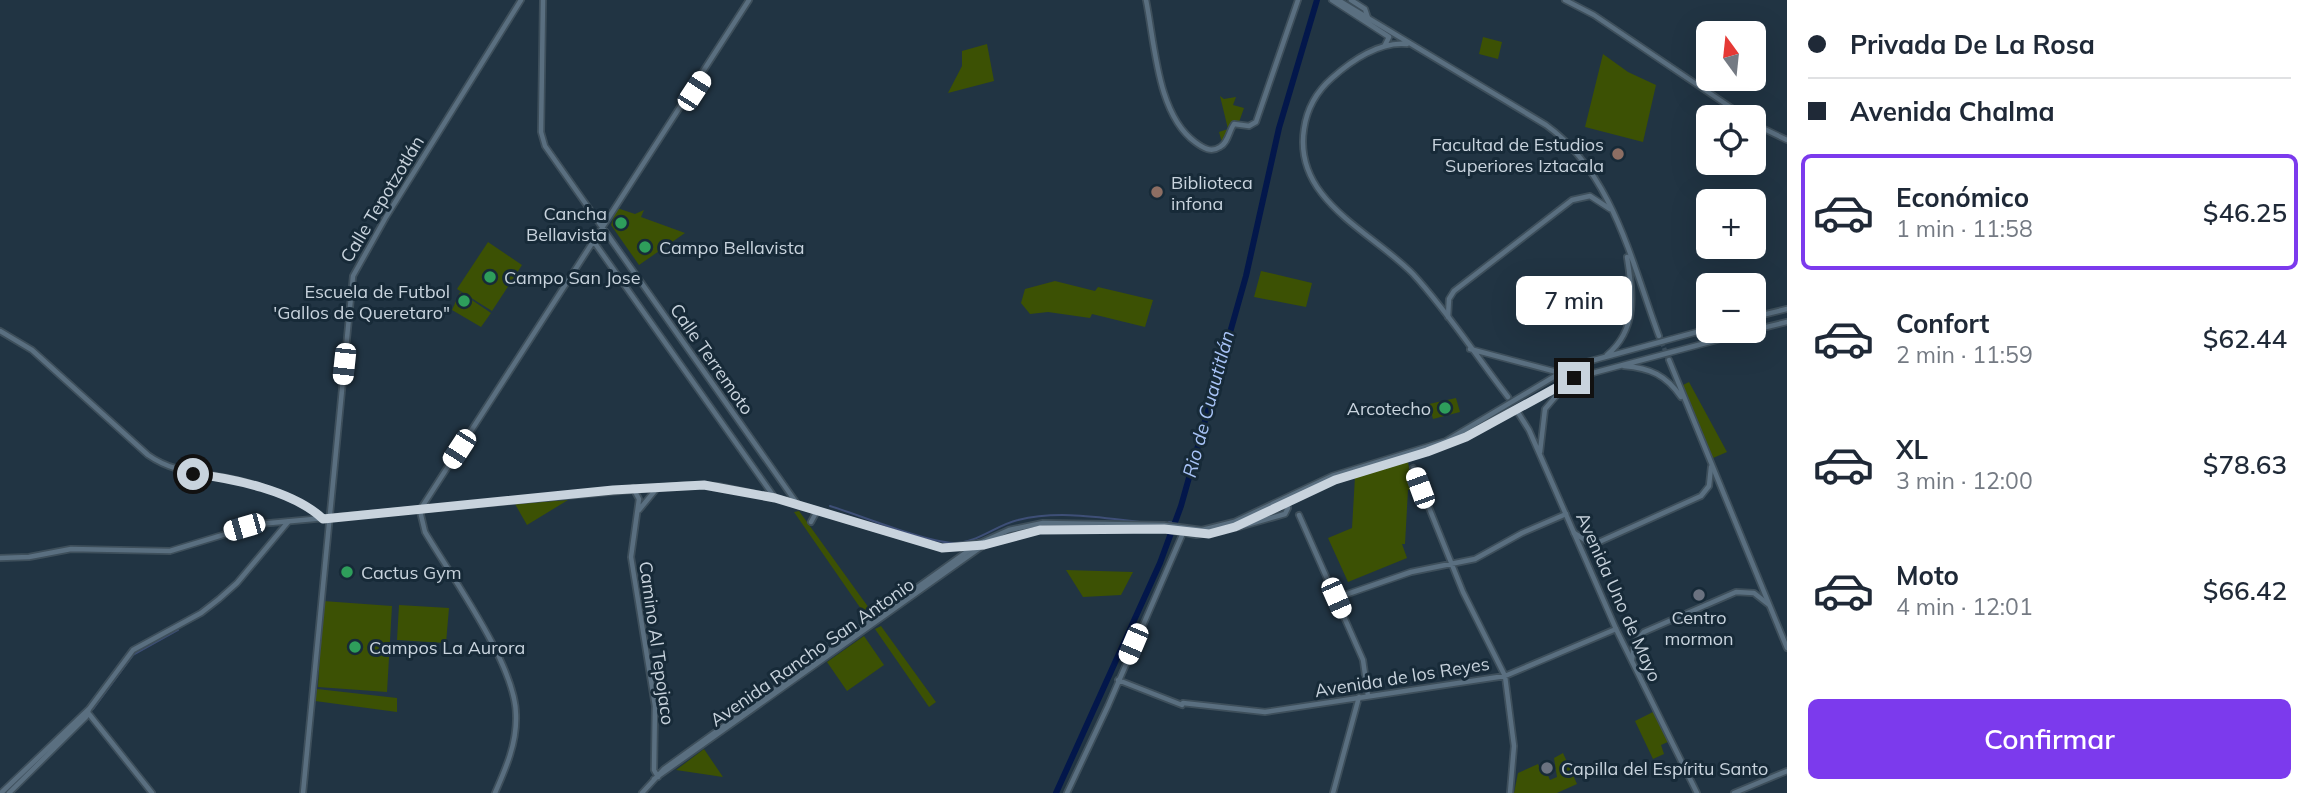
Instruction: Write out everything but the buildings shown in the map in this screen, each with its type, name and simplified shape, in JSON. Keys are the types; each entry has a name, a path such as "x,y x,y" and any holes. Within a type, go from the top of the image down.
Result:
{"street":[{"name":"Calle Tepotzotlán","path":"303,793 325,519 355,270 521,0"},
{"name":"Calle Terremoto","path":"544,0 541,132 545,146 798,505"},
{"path":"495,793 514,740 515,703 494,648 425,532 420,511 749,0"},
{"path":"1146,0 1165,99 1185,135 1201,147 1214,149 1224,144 1234,124 1250,126 1256,122 1298,0"},
{"path":"1332,0 1389,37 1384,46"},
{"path":"1338,0 1366,22 1561,136 1590,169 1610,209 1660,336"},
{"path":"1351,0 1365,9 1366,22"},
{"path":"1565,0 1727,105"},
{"path":"1407,44 1384,46 1337,73 1316,94 1305,122 1304,156 1316,189 1398,260 1448,318 1507,397"},
{"path":"1766,130 1787,140"},
{"path":"1448,318 1449,299 1454,291 1572,200 1583,196 1596,197 1610,209"},
{"name":"Calle Terremoto","path":"594,242 775,498"},
{"path":"1604,357 1622,340 1631,317 1631,283 1625,246"},
{"path":"1766,314 1787,309"},
{"path":"1766,327 1787,322"},
{"path":"0,331 32,350 150,457 165,466 193,474 245,482 309,508 325,519"},
{"path":"1464,435 1558,372 1696,333"},
{"path":"0,558 29,557 71,549 170,551 244,527 659,486 704,485 775,498 942,548 982,544 1009,530 1043,523 1202,530 1220,527 1335,480 1427,452 1574,378 1702,343"},
{"path":"1471,349 1558,372"},
{"path":"1669,360 1787,648"},
{"path":"1619,366 1658,373 1684,401"},
{"path":"1541,456 1540,432 1545,409 1574,378"},
{"name":"Avenida Uno de Mayo","path":"1517,411 1541,456 1616,629 1697,793"},
{"path":"1574,533 1587,541 1599,542 1701,496 1709,486 1711,467"},
{"path":"1413,468 1463,592 1505,676 1514,746 1510,793"},
{"name":"Camino Al Tepojaco","path":"639,511 659,486"},
{"name":"Camino Al Tepojaco","path":"634,488 639,495 639,511 631,556 655,706 656,778"},
{"path":"1172,529 1183,533 1209,534 1235,527 1252,526 1285,514 1285,501"},
{"path":"1235,527 1285,501"},
{"path":"811,522 818,510"},
{"path":"1336,598 1410,572 1475,559 1536,525 1566,514"},
{"path":"1299,515 1363,660 1368,696"},
{"path":"9,793 88,711 133,650 201,613 219,599 237,583 288,522"},
{"path":"1067,793 1183,533"},
{"name":"Avenida Rancho San Antonio","path":"642,793 656,778 982,544"},
{"path":"1633,664 1633,647 1642,634 1732,593 1750,592 1768,604"},
{"name":"Avenida de los Reyes","path":"1118,680 1183,704 1265,712 1505,676 1616,629"},
{"path":"1333,793 1359,697"},
{"path":"1,793 88,711"},
{"path":"88,711 152,793"},
{"path":"1734,793 1787,771"}],"green space":[{"path":"1483,37 1502,42 1498,59 1479,54"},
{"path":"987,44 994,81 948,93 962,66 962,51"},
{"path":"1603,54 1628,72 1656,85 1643,142 1585,127"},
{"path":"1220,96 1224,99 1236,97 1233,105 1244,108 1238,125 1223,146 1219,132 1228,129"},
{"path":"617,208 635,214 644,210 641,217 685,233 639,265 611,225"},
{"name":"Campo San Jose","path":"488,242 522,265 492,311 457,289"},
{"path":"1261,271 1312,283 1306,307 1254,297"},
{"path":"1055,281 1095,291 1098,287 1153,300 1145,327 1092,314 1090,318 1048,312 1030,314 1021,303 1025,289"},
{"name":"Escuela de Futbol 'Gallos de Queretaro\"","path":"460,292 491,313 481,327 452,310"},
{"path":"1689,382 1727,452 1713,458 1683,385"},
{"name":"Arcotecho","path":"1456,398 1460,412 1433,419 1429,404"},
{"path":"1408,462 1413,489 1408,490 1405,544 1402,544 1407,558 1348,582 1328,538 1352,528 1355,477"},
{"path":"568,500 527,525 515,504"},
{"path":"799,511 874,615 868,619 794,512"},
{"path":"1066,570 1133,572 1121,595 1083,597"},
{"name":"Campos La Aurora","path":"323,601 392,606 387,692 318,687"},
{"path":"399,605 449,608 446,643 397,640"},
{"path":"881,626 936,702 929,707 875,629"},
{"path":"864,636 884,665 847,691 827,662"},
{"path":"317,689 397,698 397,712 315,701"},
{"path":"1655,711 1670,741 1661,745 1664,754 1653,759 1635,721"},
{"path":"704,749 723,777 676,770"},
{"path":"1563,753 1577,784 1557,793 1514,793 1518,773 1538,764 1541,771 1545,769 1550,780 1557,777 1554,758"}],"waterway":[{"name":"Rio de Cuautitlán","path":"1056,793 1160,563 1181,506 1246,276 1279,128 1317,0"},
{"path":"830,506 909,533 953,543 970,541 1010,522 1051,515 1151,523"},
{"name":"Rio de Cuautitlán","path":"1169,522 1175,523"},
{"path":"93,709 133,655 178,630"}],"tunnel":[{"path":"1659,336 1669,360"}],"place":[{"name":"Facultad de Estudios Superiores Iztacala","path":"1618,154"},
{"name":"Biblioteca infona","path":"1157,192"},
{"name":"Cancha Bellavista","path":"621,223"},
{"name":"Campo Bellavista","path":"645,247"},
{"name":"Campo San Jose","path":"490,277"},
{"name":"Escuela de Futbol 'Gallos de Queretaro\"","path":"464,301"},
{"name":"Arcotecho","path":"1445,408"},
{"name":"Cactus Gym","path":"347,572"},
{"name":"Centro mormon","path":"1699,595"},
{"name":"Campos La Aurora","path":"355,647"},
{"name":"Capilla del Espíritu Santo","path":"1547,768"}],"route":[{"path":"193,474 245,482 309,508 323,519 613,490 704,485 775,498 942,548 980,543 984,545 1040,530 1164,529 1196,535 1235,527 1335,480 1447,445 1574,378"}]}
